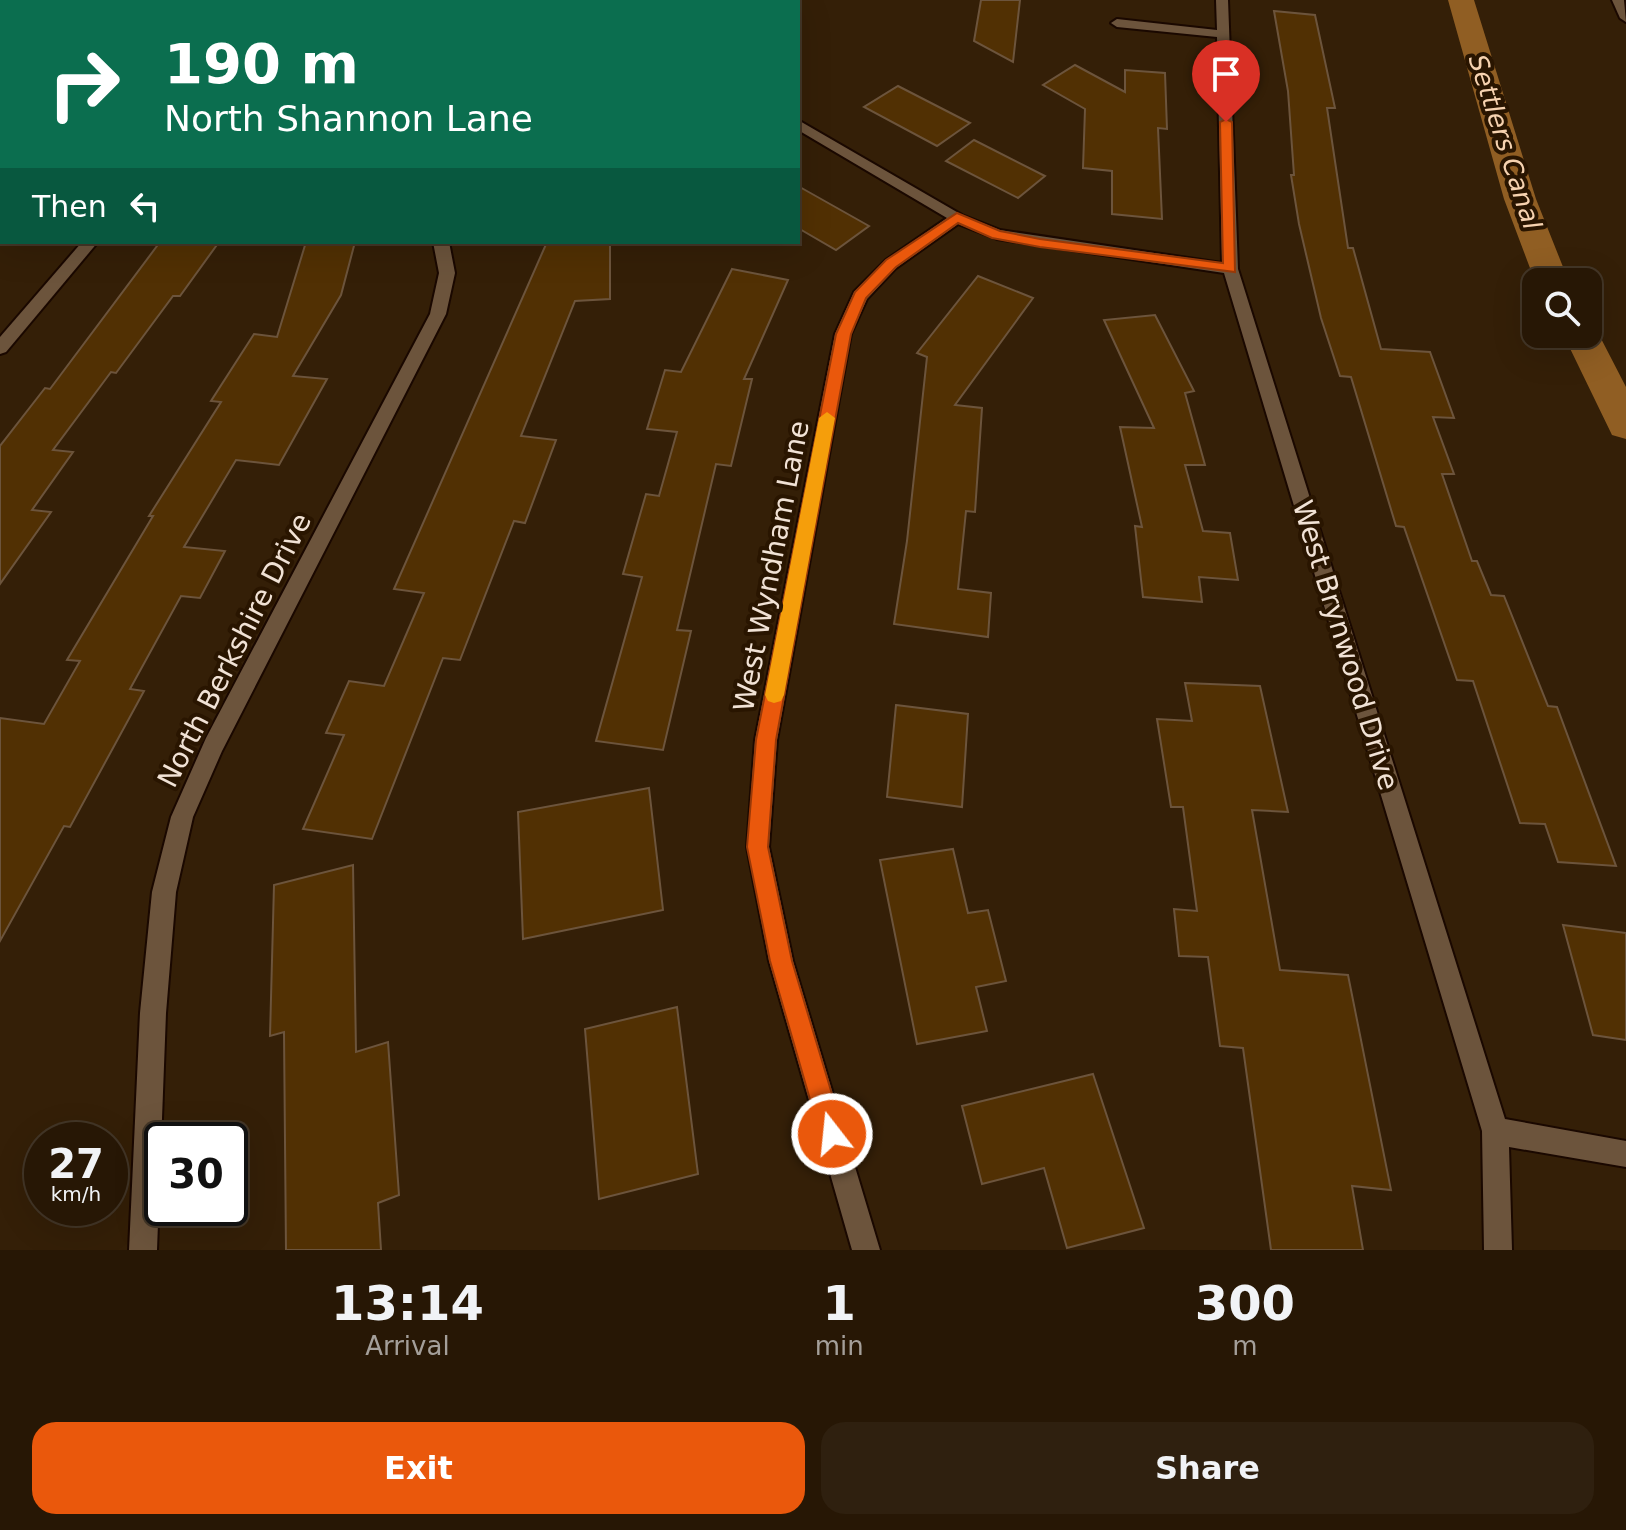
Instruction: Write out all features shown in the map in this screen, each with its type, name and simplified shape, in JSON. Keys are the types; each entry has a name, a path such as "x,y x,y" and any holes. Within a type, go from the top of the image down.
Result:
{"street":[{"name":"West Brynwood Drive","path":"1222,0 1230,269 1495,1131 1498,1250"},
{"path":"1618,0 1626,18"},
{"path":"1117,23 1223,34"},
{"path":"800,125 957,218 997,234 1040,243 1230,269"},
{"name":"West Wyndham Lane","path":"866,1250 781,961 758,847 766,740 843,334 860,296 891,264 957,218"},
{"path":"0,348 88,244"},
{"name":"North Berkshire Drive","path":"143,1250 153,1013 162,907 182,817 214,745 438,314 447,273 441,244"},
{"path":"1495,1131 1626,1154"}],"building":[{"path":"981,0 1020,0 1013,62 974,41"},
{"path":"1274,11 1315,15 1335,108 1327,108 1348,248 1353,248 1381,349 1430,352 1454,418 1433,417 1454,474 1442,474 1472,561 1477,561 1491,595 1504,596 1548,706 1557,707 1616,866 1558,862 1545,824 1520,823 1473,681 1457,680 1404,527 1396,526 1351,377 1340,376 1321,318 1291,175 1294,175 1288,91"},
{"path":"1075,65 1125,92 1125,70 1165,73 1167,129 1158,128 1162,219 1112,214 1112,171 1083,168 1085,109 1043,85"},
{"path":"898,86 970,123 937,146 864,107"},
{"path":"974,140 1045,176 1018,198 946,161"},
{"path":"800,187 869,226 836,250 800,229"},
{"path":"159,244 218,244 180,296 173,296 116,373 111,372 53,450 73,452 32,510 51,512 0,584 0,446 45,388 50,389"},
{"path":"305,244 354,244 341,295 293,376 327,379 279,465 236,460 184,547 225,551 200,598 181,596 130,689 144,691 70,827 64,826 0,941 0,718 44,724 80,661 67,660 153,516 149,516 221,402 211,401 254,334 277,337"},
{"path":"546,244 610,244 610,299 575,301 521,436 556,440 525,523 514,521 460,660 443,658 372,839 303,829 344,735 326,733 349,681 384,686 424,593 394,589"},
{"path":"732,269 788,280 744,379 752,379 731,466 716,464 677,630 691,631 663,750 596,741 642,577 623,574 646,494 659,496 677,432 647,429 665,370 681,372"},
{"path":"978,276 1033,298 955,405 982,408 975,512 966,511 958,589 991,593 988,637 894,624 907,541 927,357 917,353"},
{"path":"1155,315 1194,391 1185,393 1205,465 1185,465 1203,531 1230,533 1238,580 1199,577 1202,602 1143,597 1135,526 1142,527 1120,427 1154,428 1104,320"},
{"path":"1185,683 1260,686 1288,812 1252,810 1280,970 1348,975 1391,1190 1352,1186 1363,1250 1271,1250 1243,1048 1220,1046 1208,957 1179,956 1174,909 1197,911 1183,807 1171,807 1157,719 1192,721"},
{"path":"896,705 968,714 962,807 887,797"},
{"path":"649,788 663,910 523,939 518,812"},
{"path":"953,849 968,913 988,910 1006,981 976,987 987,1031 917,1044 880,860"},
{"path":"353,865 356,1052 388,1042 399,1195 378,1203 381,1250 286,1250 284,1032 270,1036 274,885"},
{"path":"1563,925 1626,933 1626,1040 1593,1035"},
{"path":"677,1007 698,1174 599,1199 585,1029"},
{"path":"1093,1074 1144,1228 1067,1248 1044,1168 982,1184 962,1106"}],"waterway":[{"name":"Settlers Canal","path":"1461,0 1520,199 1545,268"},
{"name":"Settlers Canal","path":"1588,348 1626,425"}],"slow traffic":[{"path":"774,695 827,418"}],"route":[{"path":"832,1134 781,961 758,847 766,740 843,334 860,296 891,264 957,218 997,234 1040,243 1230,269 1226,122"}]}
